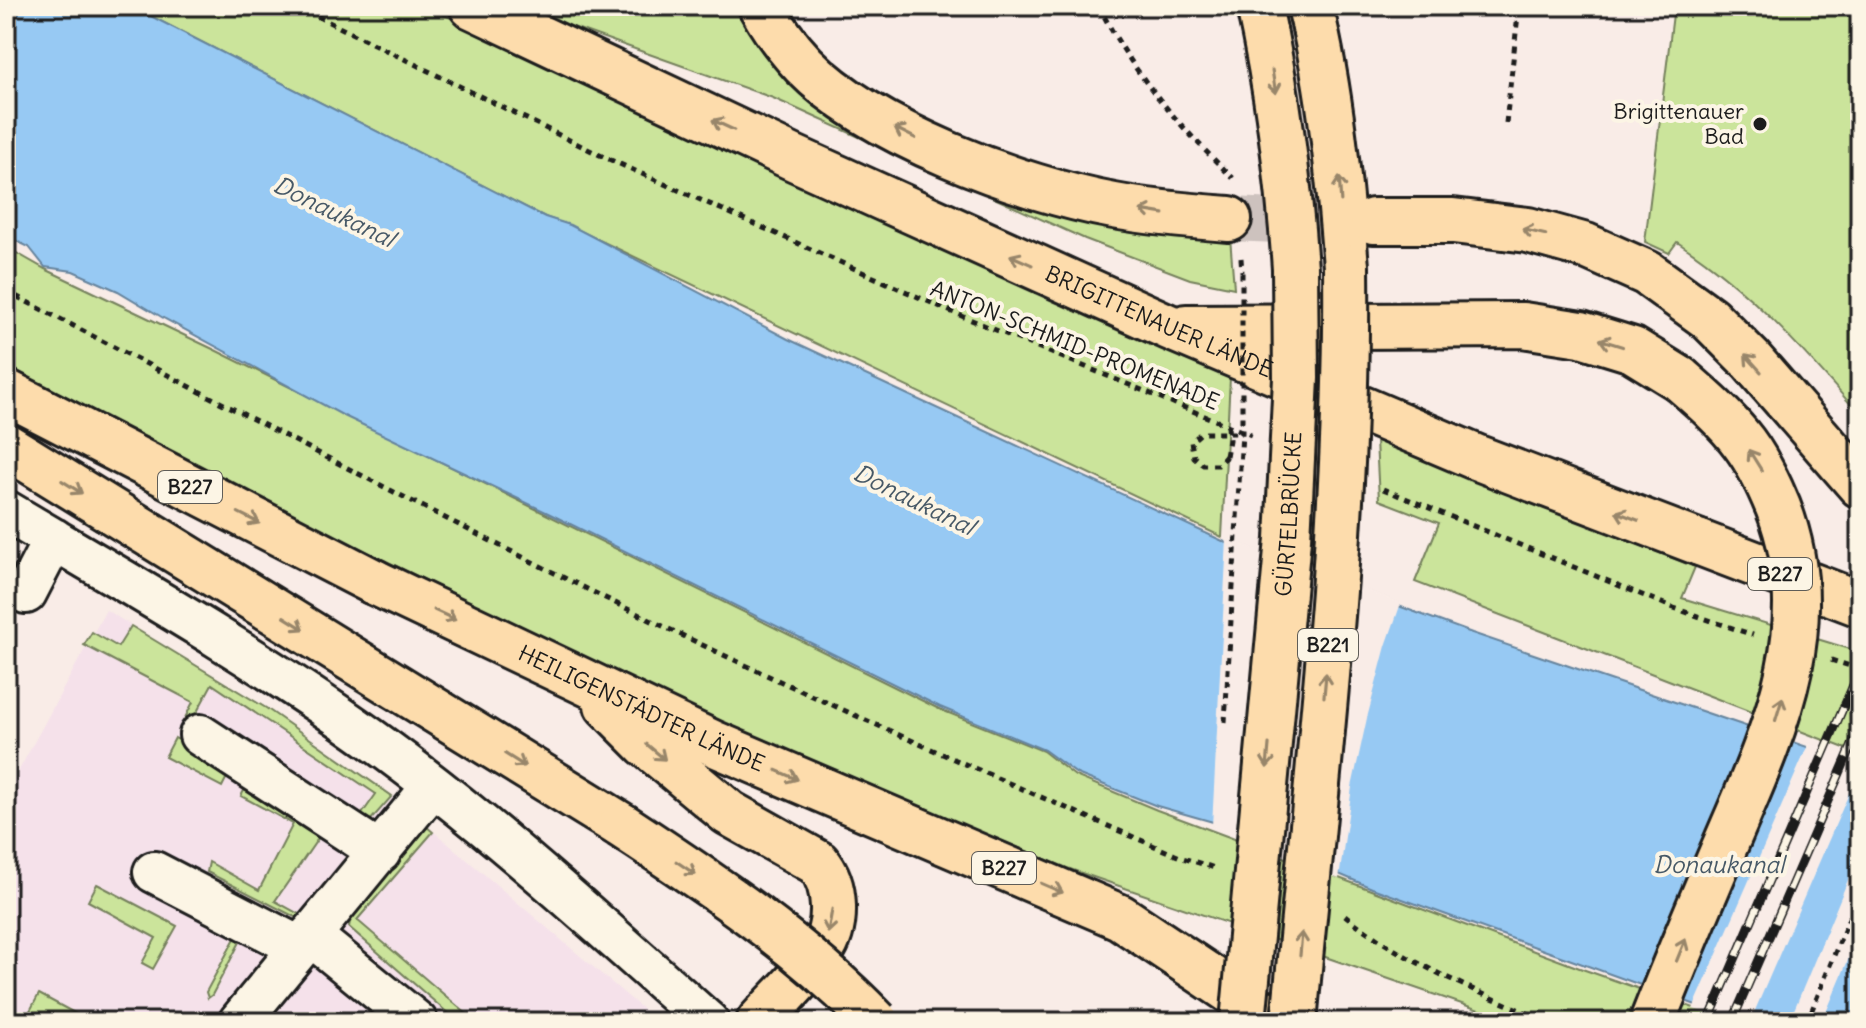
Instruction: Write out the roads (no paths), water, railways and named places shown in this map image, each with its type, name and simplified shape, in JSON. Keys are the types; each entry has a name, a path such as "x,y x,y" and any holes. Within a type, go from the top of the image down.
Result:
{"main road":[{"name":"BRIGITTENAUER LÄNDE","path":"472,6 794,158 1169,327 1478,458 1860,604"},
{"path":"761,6 780,38 806,68 843,96 885,123 994,173 1086,200 1172,215 1232,200"},
{"name":"GÜRTELBRÜCKE","path":"1243,1022 1288,539 1295,394 1295,269 1283,141 1259,6"},
{"name":"B221","path":"1294,1022 1340,511 1345,400 1346,267 1339,173 1310,6"},
{"path":"1373,221 1453,221 1528,230 1586,246 1647,273 1709,318 1750,359 1860,485"},
{"path":"1169,327 1523,325 1581,334 1633,350 1680,379 1714,409 1745,444 1767,480 1786,527 1796,574 1797,626 1790,669 1770,738 1652,1022"},
{"name":"HEILIGENSTÄDTER LÄNDE","path":"6,392 374,582 715,744 1120,917 1277,1022"},
{"path":"6,446 621,825 720,891 798,950 876,1022"},
{"path":"580,678 646,744 729,813 818,863 827,873 833,902 823,950 759,1022"}],"street":[{"path":"6,511 318,702 433,786 546,877 708,1022"},
{"path":"26,593 54,539"},
{"path":"200,735 380,852"},
{"path":"239,1022 433,786"},
{"path":"154,872 304,941 417,1022"}],"water":[{"name":"Donaukanal","path":"6,6 131,6 545,217 570,225 788,339 1227,543 1472,633 1860,765 1860,1022 1743,1022 1372,888 1220,824 1157,806 1077,774 1044,750 940,707 344,416 118,291 73,271 45,267 29,247 6,236"}],"tunnel":[{"path":"1229,219 1373,221"}],"railway":[{"path":"1708,1022 1860,669"},
{"path":"1732,1022 1860,727"}],"place":[{"name":"Brigittenauer Bad","path":"1760,124"}]}
